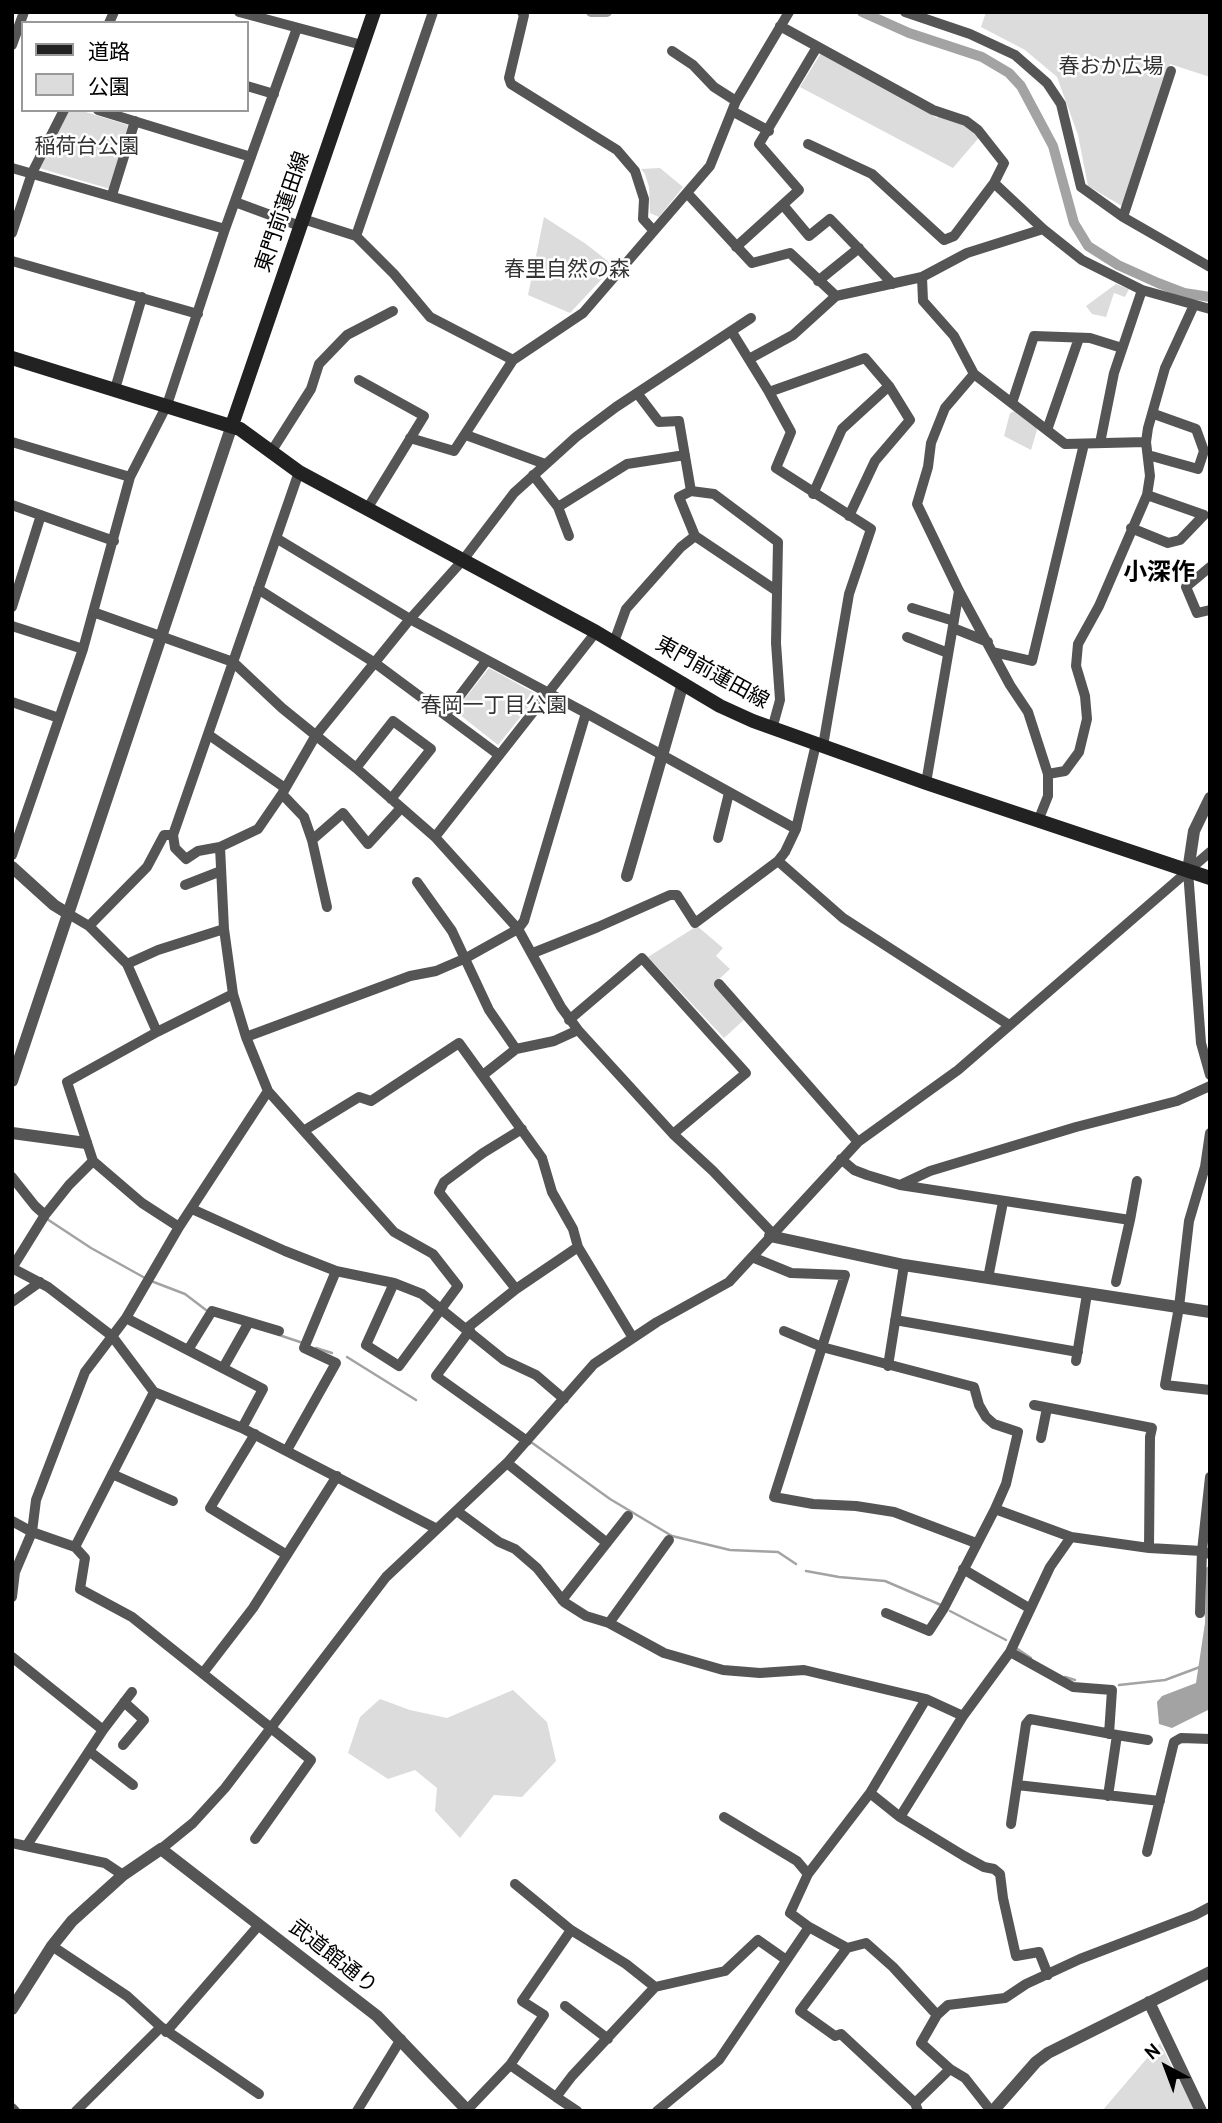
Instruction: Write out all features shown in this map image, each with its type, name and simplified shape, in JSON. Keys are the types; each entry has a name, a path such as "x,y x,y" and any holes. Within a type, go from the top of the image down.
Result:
{"main road":[{"name":"東門前蓮田線","path":"232,425 374,12"},
{"name":"東門前蓮田線","path":"12,358 232,425 299,472 596,632 729,710 772,729 1210,878"}],"street":[{"path":"12,44 24,12"},
{"path":"239,12 362,45"},
{"path":"356,236 433,12"},
{"path":"522,12 524,15 509,78 511,84 617,150 635,171 643,199 643,219 653,230"},
{"path":"410,439 454,451 513,360 583,313 710,166 734,106 789,12"},
{"path":"906,12 970,34 1015,55 1047,83 1061,104 1081,187 1123,217 1210,267"},
{"path":"780,26 933,110 966,121 978,130 1004,163 994,183 954,236 944,240 872,174 808,144"},
{"path":"12,855 83,649 130,477 167,405 225,229 297,28"},
{"path":"736,247 799,190 759,144 817,47"},
{"path":"672,51 693,65 734,106 769,131"},
{"path":"1123,217 1171,71"},
{"path":"248,86 274,93"},
{"path":"12,233 32,173 63,112"},
{"path":"105,112 251,157"},
{"path":"112,195 135,121"},
{"path":"12,168 225,229"},
{"path":"994,183 1043,229 1082,260 1142,290 1210,309"},
{"path":"687,192 752,263 790,253 836,296"},
{"path":"235,202 356,236 394,274 430,317 513,360"},
{"path":"783,205 809,236 830,219 893,284"},
{"path":"748,359 793,335 836,296 922,277 967,253 1043,229"},
{"path":"954,236 967,253"},
{"path":"818,281 859,248"},
{"path":"12,261 198,314"},
{"path":"922,277 923,301 954,336 974,374 1065,444 1146,442"},
{"path":"1100,443 1114,373 1142,290"},
{"path":"115,389 142,298"},
{"path":"1048,774 1065,771 1079,752 1087,719 1085,696 1075,655 1118,566 1131,528 1147,495 1150,476 1146,442 1166,368 1194,305"},
{"path":"271,452 311,389 319,364 347,335 393,311"},
{"path":"299,472 173,835 175,848 186,859 198,851 220,847 258,829 316,735 410,619 464,560 514,494 533,475 576,437 637,393 751,318"},
{"path":"533,953 670,895 677,895 695,923 778,861 796,829 820,745 849,594 871,529 775,468 791,432 732,332"},
{"path":"1012,403 1034,336 1090,338 1122,348"},
{"path":"1047,430 1079,338"},
{"path":"769,392 865,358 889,386 910,420 875,461 849,516"},
{"path":"974,374 945,408 931,443 928,467 917,504 959,591 1028,712 1048,774 1048,796 1038,821"},
{"path":"359,380 424,416 367,509"},
{"path":"813,494 842,429 889,386"},
{"path":"637,393 659,422 678,421 691,491"},
{"path":"1148,455 1198,469 1205,451 1196,429 1154,414"},
{"path":"12,1081 232,425"},
{"path":"466,435 545,464"},
{"path":"12,442 130,477"},
{"path":"912,608 953,624 990,647 1032,661 1084,444"},
{"path":"558,507 627,464 685,455"},
{"path":"533,475 558,507 569,537"},
{"path":"772,729 780,700 776,643 778,542 714,494 691,491 679,497 695,536 777,591"},
{"path":"1131,528 1168,543 1180,540 1204,515 1147,495"},
{"path":"12,505 114,541"},
{"path":"12,607 41,515"},
{"path":"614,642 626,609 681,547 695,536"},
{"path":"276,538 410,619 796,829"},
{"path":"1210,566 1186,587 1198,613 1210,610"},
{"path":"258,589 375,663 499,755"},
{"path":"926,783 959,591"},
{"path":"93,612 233,662 282,708 435,837 518,929 569,1020 673,1134 713,1171 771,1235 904,1265 1210,1312"},
{"path":"12,626 83,649"},
{"path":"435,837 596,632"},
{"path":"907,637 948,653"},
{"path":"446,714 487,660"},
{"path":"626,876 683,683"},
{"path":"12,702 59,718"},
{"path":"246,1037 410,976 436,971 466,958 518,929 524,921 586,713"},
{"path":"356,768 393,721 431,749 391,799"},
{"path":"209,735 283,791 303,817 312,840 327,907"},
{"path":"718,838 729,793"},
{"path":"1210,798 1194,831 1188,871 1201,1043 1210,1075"},
{"path":"312,840 343,813 368,844 401,808"},
{"path":"89,926 146,867 164,835 173,835"},
{"path":"220,847 224,929 233,994 246,1037 268,1091 306,1130 394,1232 433,1254 458,1286 399,1366 366,1345 394,1283"},
{"path":"12,2009 52,1946 84,1908 123,1875 161,1849 209,1807 386,1577 507,1463 594,1364 729,1282 858,1142 958,1070 1210,852"},
{"path":"778,861 843,918 1009,1025"},
{"path":"12,867 54,905 89,926 127,964 157,1032"},
{"path":"185,885 221,871"},
{"path":"417,882 452,931 489,1010 516,1049"},
{"path":"127,964 158,950 224,929"},
{"path":"569,1020 642,958 746,1073 673,1134"},
{"path":"719,984 858,1142"},
{"path":"179,1227 142,1203 93,1160 67,1082 233,994"},
{"path":"483,1075 516,1049 554,1041 578,1030"},
{"path":"306,1130 359,1097 371,1101 458,1043 542,1158 552,1192 573,1229 578,1247 633,1338"},
{"path":"900,1185 930,1171 1076,1127 1177,1101 1210,1086"},
{"path":"12,1597 15,1572 32,1532 36,1500 85,1372 126,1318 179,1227 268,1091"},
{"path":"516,1289 439,1192 444,1182 454,1174 522,1129"},
{"path":"12,1133 86,1143"},
{"path":"1210,1133 1205,1167 1189,1221 1179,1307 1165,1384 1210,1390"},
{"path":"93,1160 45,1215 12,1268 40,1282 112,1336 154,1392 255,1434 437,1529"},
{"path":"841,1160 854,1170 900,1185 1130,1220"},
{"path":"12,1177 34,1206 45,1215"},
{"path":"1116,1282 1137,1181"},
{"path":"988,1278 1003,1202"},
{"path":"192,1209 336,1271 394,1283 422,1294 505,1360 536,1375 564,1399"},
{"path":"527,1441 436,1377 468,1329 516,1289 578,1247"},
{"path":"752,1256 791,1273 845,1275 774,1497 813,1504 856,1506 894,1512 976,1543"},
{"path":"888,1366 904,1265"},
{"path":"287,1450 336,1363 304,1348 336,1271"},
{"path":"12,1301 40,1282"},
{"path":"895,1320 1077,1357 1087,1294"},
{"path":"188,1350 212,1311 279,1331"},
{"path":"126,1318 263,1389 242,1428"},
{"path":"223,1368 248,1322"},
{"path":"784,1331 822,1347 974,1387 986,1417 994,1424 1018,1432 1006,1484 995,1509 944,1608 929,1631 886,1612"},
{"path":"75,1546 154,1392"},
{"path":"1034,1405 1152,1428 1149,1548"},
{"path":"1041,1438 1046,1408"},
{"path":"255,1434 211,1508 287,1555"},
{"path":"507,1463 607,1543"},
{"path":"112,1474 173,1501"},
{"path":"203,1673 253,1608 337,1476"},
{"path":"1200,1613 1210,1476"},
{"path":"995,1509 1071,1537 1206,1553"},
{"path":"457,1511 499,1542 515,1549 537,1568 562,1600 586,1616 610,1623 664,1653 723,1670 760,1674 804,1670 926,1699 963,1716"},
{"path":"562,1600 628,1516"},
{"path":"12,1521 32,1532 75,1546 85,1558 80,1589 132,1617 311,1760 255,1839"},
{"path":"900,1817 963,1716 1010,1652 1050,1567 1071,1537"},
{"path":"610,1623 669,1540"},
{"path":"963,1569 1029,1608"},
{"path":"1010,1652 1073,1687 1112,1690 1113,1735 1108,1796"},
{"path":"12,1657 103,1730"},
{"path":"27,1845 103,1730 132,1692"},
{"path":"847,1948 790,1913 808,1874 870,1793 926,1699"},
{"path":"123,1745 144,1720 124,1702"},
{"path":"1011,1824 1026,1724 1030,1719 1148,1740"},
{"path":"1147,1852 1174,1742 1181,1738 1210,1739"},
{"path":"89,1751 133,1785"},
{"path":"1017,1785 1160,1801"},
{"path":"870,1793 900,1817 964,1856 1000,1874 1016,1956 1039,1952 1048,1975"},
{"path":"724,1817 797,1861 808,1874"},
{"path":"12,1843 105,1863 123,1875"},
{"name":"武道館通り","path":"161,1849 366,2007 401,2039 468,2110"},
{"path":"515,1885 571,1930 626,1964 655,1987"},
{"path":"1210,1907 1080,1959 1026,1984 1005,1998 948,2005 937,2015 921,2043 975,2088 992,2111 1036,2062 1048,2053 1210,1972"},
{"path":"76,2111 163,2029 259,1925"},
{"path":"657,2111 719,2060 809,1927"},
{"path":"468,2110 510,2065 544,2015 522,2001 571,1930"},
{"path":"556,2097 572,2076 655,1987 725,1971 758,1940 785,1959"},
{"path":"937,2015 893,1967 866,1943 847,1948 800,2011 835,2036 841,2034 917,2107 950,2069"},
{"path":"52,1946 127,1996 163,2029 259,2094"},
{"path":"1149,2002 1201,2111"},
{"path":"565,2006 608,2039"},
{"path":"357,2111 401,2039"},
{"path":"510,2065 577,2111"}],"green space":[{"name":"春おか広場","path":"986,12 1210,12 1210,77 1170,64 1122,206 1088,186 1078,135 1057,77 1025,50 981,27"},
{"path":"821,53 937,118 942,114 982,134 953,168 800,87"},
{"name":"稲荷台公園","path":"68,112 86,112 128,125 110,189 39,168"},
{"path":"660,168 683,187 659,217 650,213 649,187 641,169"},
{"name":"春里自然の森","path":"544,217 614,266 570,313 528,295"},
{"path":"1116,284 1129,289 1125,297 1114,293 1106,317 1092,314 1086,306"},
{"path":"1015,411 1036,426 1031,450 1004,436 1010,413"},
{"name":"春岡一丁目公園","path":"489,668 538,695 498,745 455,711"},
{"path":"697,926 723,948 716,956 730,969 714,984 746,1018 724,1038 648,957"},
{"path":"513,1690 547,1722 556,1761 522,1797 494,1795 460,1838 435,1811 437,1788 415,1770 388,1779 348,1753 360,1717 380,1699 410,1710 447,1718"},
{"path":"1160,2043 1195,2111 1102,2111"}],"shaded area":[{"path":"1210,1565 1210,1709 1172,1728 1159,1724 1157,1702 1162,1696 1196,1683 1205,1623 1206,1568"}],"waterway":[{"path":"591,12 607,12"},
{"path":"862,12 909,33 982,57 1009,73 1021,86 1053,146 1074,223 1088,246 1118,265 1158,283 1184,293 1210,297"},
{"path":"47,1219 91,1248 145,1278"},
{"path":"151,1281 185,1294 206,1310"},
{"path":"279,1335 303,1343"},
{"path":"316,1348 332,1353"},
{"path":"347,1357 416,1400"},
{"path":"531,1442 610,1499 672,1536 730,1550 778,1552 796,1564"},
{"path":"806,1571 885,1581 941,1605"},
{"path":"950,1611 1006,1640"},
{"path":"1016,1648 1031,1658"},
{"path":"1119,1685 1165,1680 1200,1667"},
{"path":"1065,1677 1075,1680"}],"district":[{"name":"小深作","path":"1159,573"}]}
